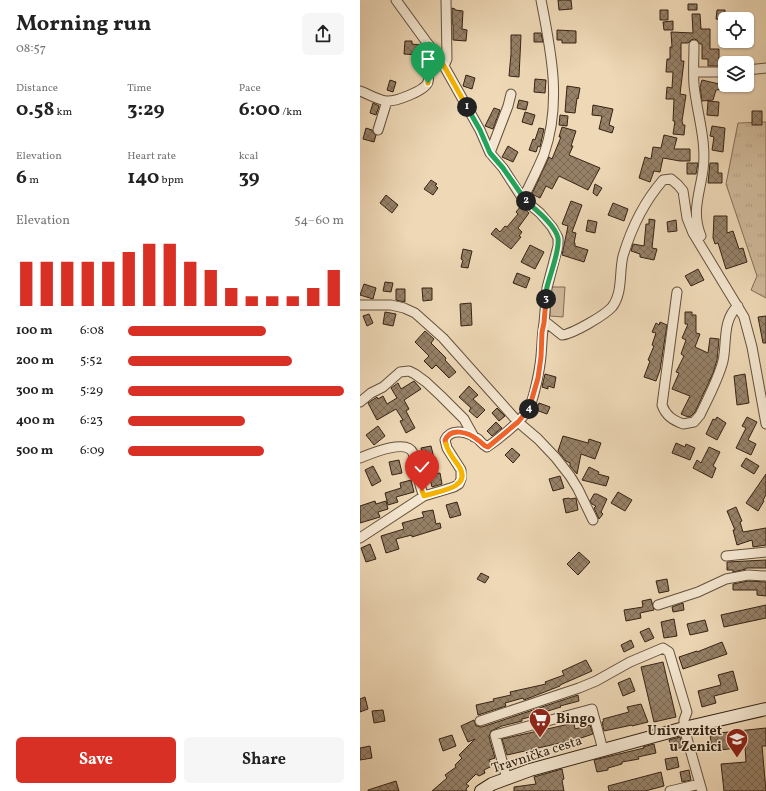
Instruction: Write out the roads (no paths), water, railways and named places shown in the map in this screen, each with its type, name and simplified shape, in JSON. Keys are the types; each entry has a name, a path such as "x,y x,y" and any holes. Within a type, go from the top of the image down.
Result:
{"main road":[{"name":"Travnička cesta","path":"482,791 492,784 530,770 684,728 766,709"}],"street":[{"path":"360,538 424,496 454,487 459,484 462,479 461,470 447,448 445,440 447,435 452,432 459,432 474,437 487,447 518,422 529,409 538,378 547,288 558,246 558,238 552,227 540,213 524,199 503,168 490,153 480,130 444,66 396,0"},
{"path":"444,66 447,59 446,0"},
{"path":"524,199 544,154 554,107 553,69 541,0"},
{"path":"360,91 387,101 401,98 424,88 428,83 429,44"},
{"path":"694,45 694,85 700,115 704,152 695,220 701,237 699,242"},
{"path":"754,69 766,68"},
{"path":"694,72 718,72"},
{"path":"490,153 511,94"},
{"path":"378,130 387,101"},
{"path":"544,323 547,323 562,335 569,335 612,307 618,296 623,257 633,227 654,190 662,180 671,179 683,191 687,218 693,233 744,317 752,347 766,424"},
{"path":"677,292 662,405 665,413 669,417 683,424 694,422 700,415 723,361 726,329 729,318 734,309 738,306"},
{"path":"360,305 391,305 404,308 415,313 448,344 518,422 538,439 570,476 593,520"},
{"path":"360,402 371,393 383,387 400,372 409,371 426,382 464,419 474,437"},
{"path":"360,458 380,450 394,447 409,449 412,452 424,496"},
{"path":"726,556 766,552"},
{"path":"658,605 698,592 726,579 748,575 766,576"},
{"path":"480,721 590,684 630,662 663,648 669,652 687,712 684,720 684,728 701,787 670,791"},
{"path":"507,779 495,735 592,709 603,750"}],"place":[{"name":"Bingo","path":"540,738"},
{"name":"Univerzitet u Zenici","path":"737,758"}]}
